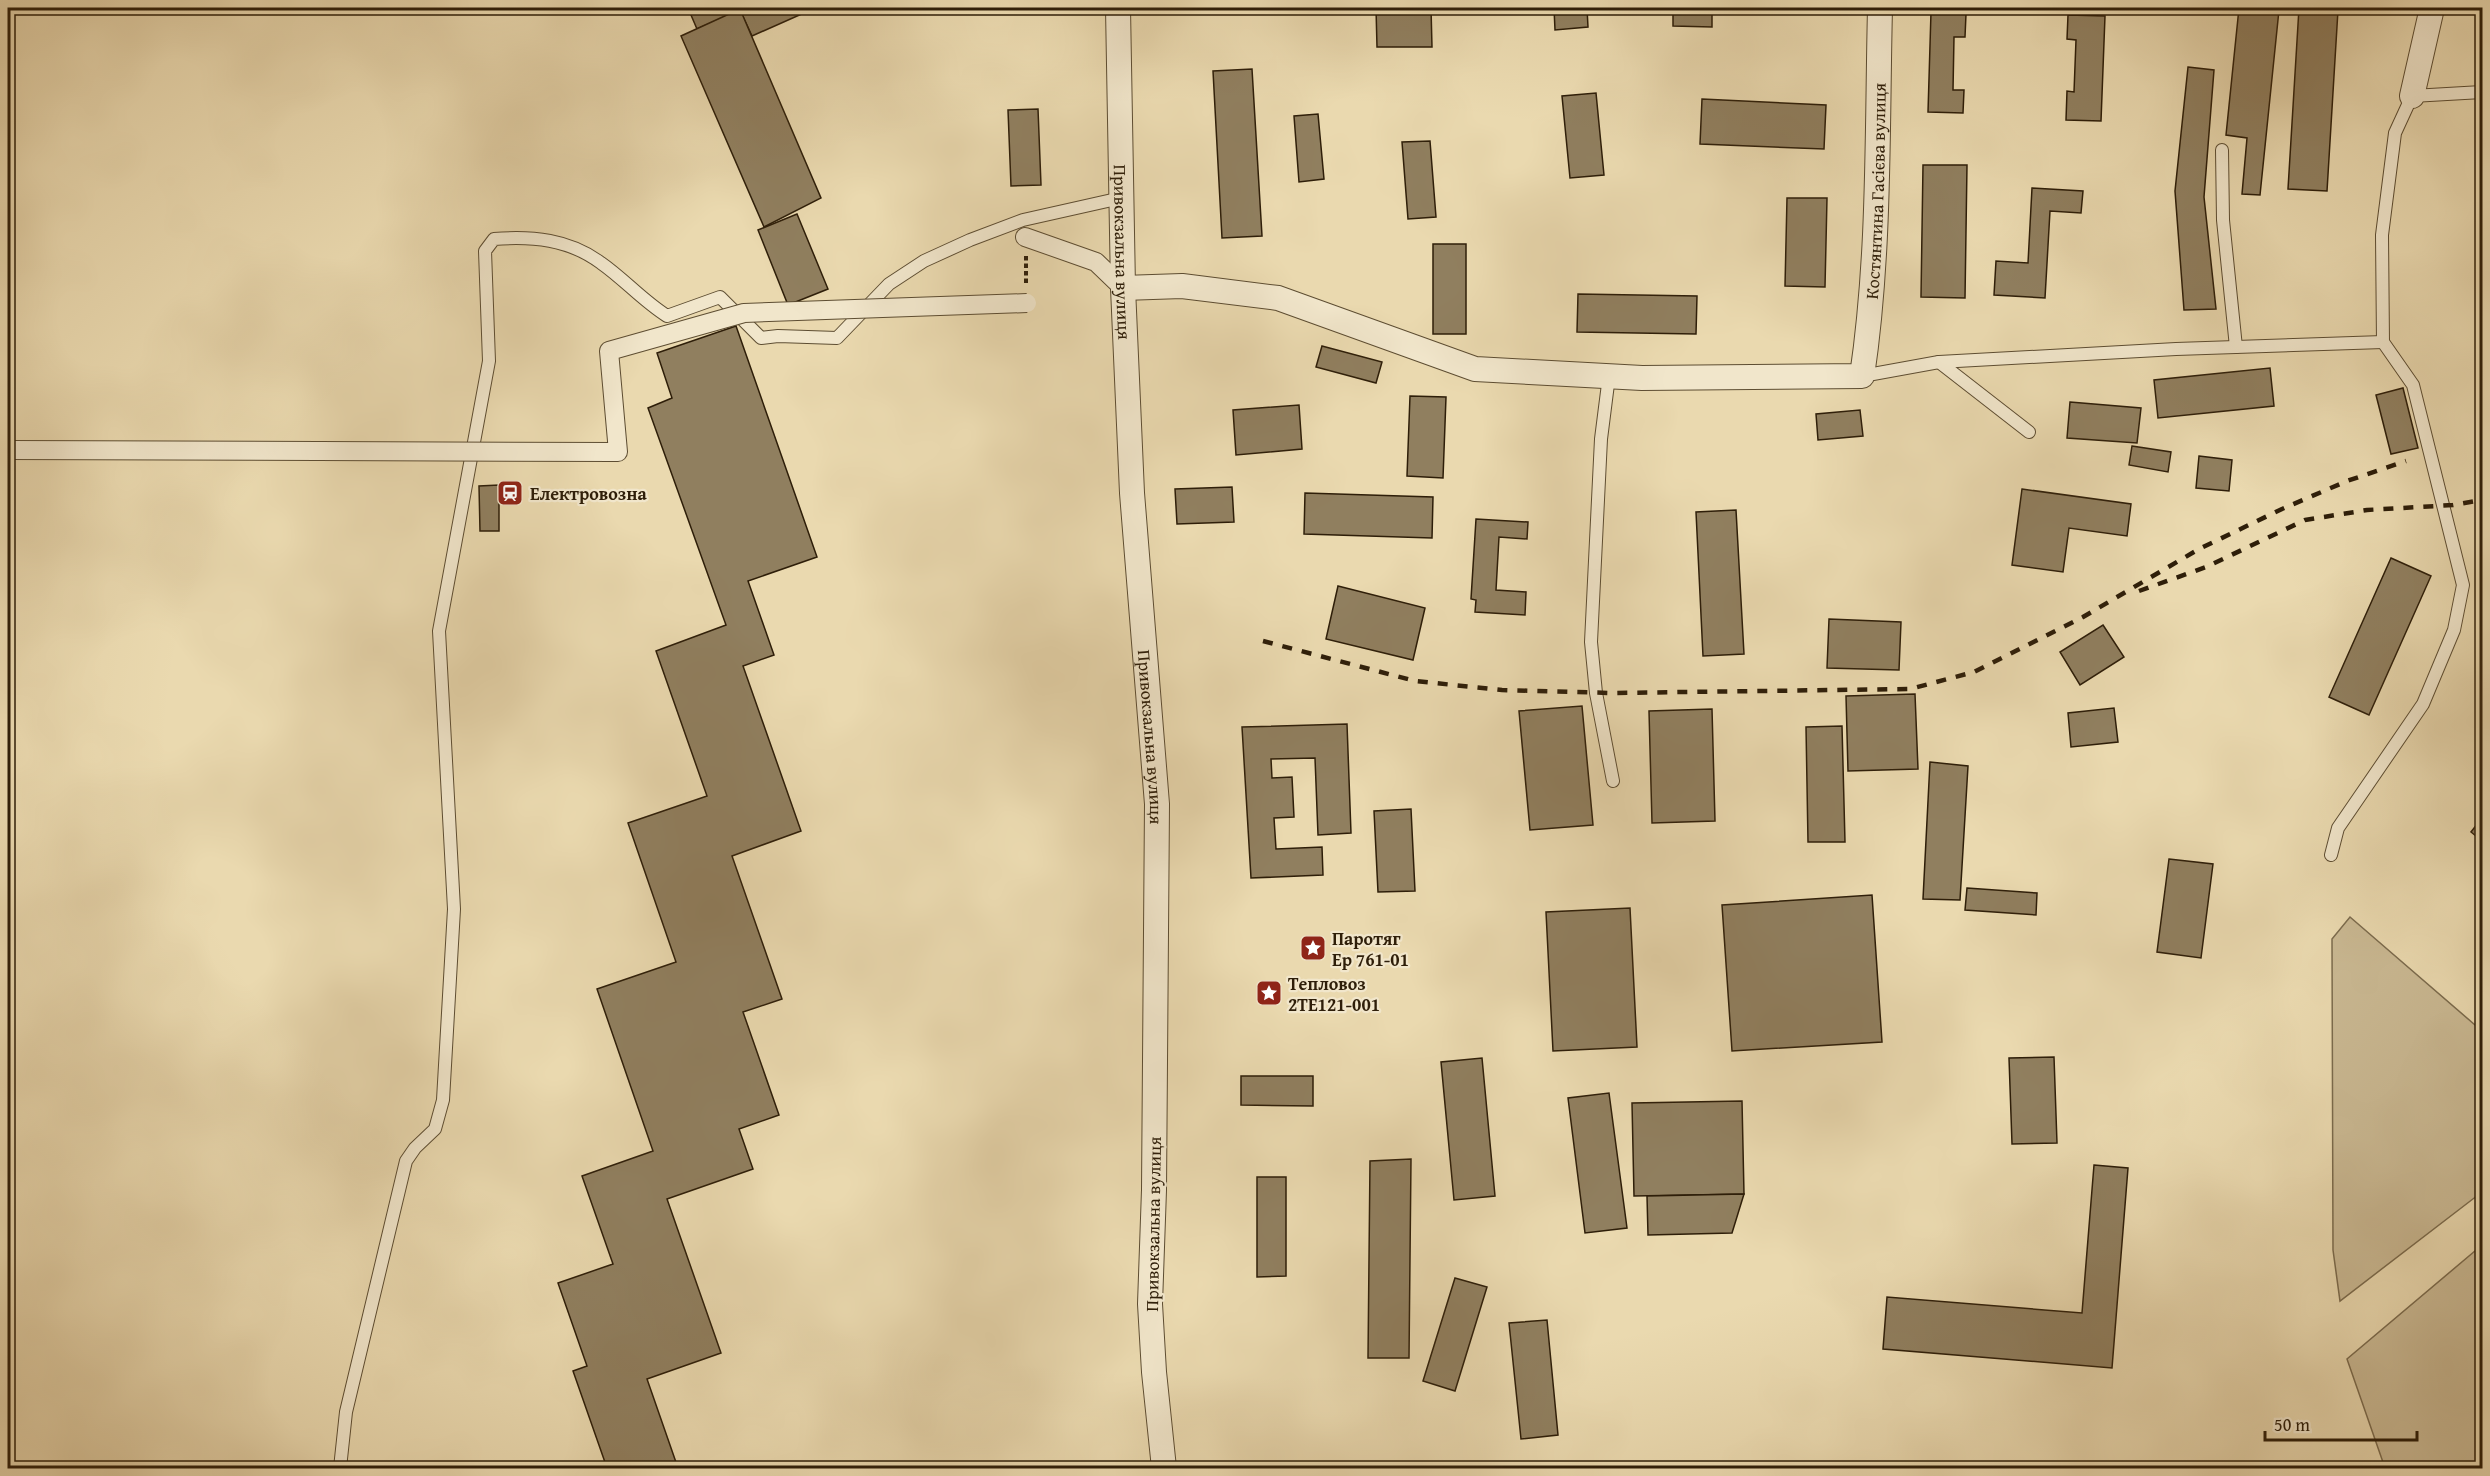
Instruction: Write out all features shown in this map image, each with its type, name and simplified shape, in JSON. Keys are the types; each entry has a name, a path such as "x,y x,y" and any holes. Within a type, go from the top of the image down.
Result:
{"street":[{"name":"Привокзальна вулиця","path":"1118,8 1123,288 1132,493 1157,804 1150,1304 1164,1468"},
{"name":"Костянтина Гасієва вулиця","path":"1862,376 1869,329 1874,248 1880,8"},
{"path":"2412,96 2432,8"},
{"path":"1025,237 1096,262 1123,288 1182,286 1278,298 1475,369 1609,376 1862,376"},
{"path":"8,450 618,452 609,351 744,313 1027,303"}],"lane":[{"path":"2331,855 2338,828 2423,704 2454,630 2463,585 2413,385 2383,342 2382,236 2395,133 2412,96 2482,92"},
{"path":"2222,150 2223,220 2236,347"},
{"path":"340,1468 346,1412 406,1161 415,1148 435,1129 443,1100 454,909 439,631 489,361 485,251 494,239 540,238 567,245 600,261 667,316 720,297 761,338 837,338 889,284 924,261 970,240 1023,220 1121,198"},
{"path":"1862,376 1939,362 2383,342"},
{"path":"1939,362 2029,432"},
{"path":"1609,376 1601,439 1591,642 1596,693 1613,781"}],"path":[{"path":"1025,237 1027,303"}],"shaded area":[{"path":"2350,917 2482,1031 2482,1192 2340,1301 2333,1250 2332,939"},
{"path":"2482,1245 2482,1468 2385,1468 2347,1359"}],"building":[{"path":"688,8 738,8 739,11 697,29"},
{"path":"739,8 812,8 813,9 752,36"},
{"path":"1376,8 1431,8 1432,47 1377,47"},
{"path":"1554,8 1587,8 1588,27 1555,30"},
{"path":"1673,8 1712,8 1712,27 1673,26"},
{"path":"2239,8 2279,10 2260,195 2242,194 2247,138 2226,135"},
{"path":"2299,8 2338,10 2327,191 2288,189"},
{"path":"740,9 821,198 764,227 681,36"},
{"path":"1931,12 1966,14 1965,37 1954,37 1953,90 1964,90 1963,113 1928,112"},
{"path":"2068,15 2105,16 2101,121 2066,120 2067,91 2074,92 2076,40 2067,39"},
{"path":"2188,67 2214,70 2204,197 2216,309 2184,310 2175,191"},
{"path":"1252,69 1262,236 1222,238 1213,71"},
{"path":"1596,93 1604,175 1570,178 1562,96"},
{"path":"1702,99 1826,105 1824,149 1700,144"},
{"path":"1038,109 1041,185 1011,186 1008,110"},
{"path":"1318,114 1324,179 1299,182 1294,116"},
{"path":"1430,141 1436,217 1408,219 1402,142"},
{"path":"1923,165 1967,165 1965,298 1921,297"},
{"path":"2032,188 2083,191 2081,213 2050,211 2045,298 1994,295 1996,261 2028,263"},
{"path":"1787,198 1827,198 1825,287 1785,286"},
{"path":"797,214 828,289 788,305 758,230"},
{"path":"1433,244 1466,244 1466,334 1433,334"},
{"path":"1578,294 1697,296 1696,334 1577,332"},
{"path":"736,326 817,557 748,581 774,655 743,666 801,831 732,856 782,999 743,1012 779,1115 739,1129 753,1169 667,1199 721,1353 647,1379 678,1468 607,1468 573,1371 587,1366 558,1283 613,1264 582,1176 653,1151 597,989 676,962 628,823 707,796 656,651 726,625 648,408 672,398 657,353"},
{"path":"1322,346 1382,362 1376,383 1316,367"},
{"path":"2270,368 2274,406 2158,418 2154,380"},
{"path":"2403,388 2418,448 2391,454 2376,395"},
{"path":"1410,396 1446,397 1443,478 1407,476"},
{"path":"2070,402 2141,408 2137,443 2067,438"},
{"path":"1299,405 1302,449 1236,455 1233,410"},
{"path":"1860,410 1863,436 1818,440 1816,414"},
{"path":"2132,446 2171,452 2168,472 2129,465"},
{"path":"2199,456 2232,460 2229,491 2196,488"},
{"path":"499,485 499,531 480,531 479,486"},
{"path":"1232,487 1234,522 1177,524 1175,489"},
{"path":"2022,489 2131,504 2127,536 2069,528 2063,572 2012,565"},
{"path":"1305,493 1433,497 1432,538 1304,534"},
{"path":"1736,510 1744,654 1703,656 1696,512"},
{"path":"1476,519 1528,522 1527,539 1499,537 1496,590 1526,592 1525,615 1475,612 1476,600 1471,599"},
{"path":"2391,558 2431,576 2369,715 2329,697"},
{"path":"1338,586 1425,608 1413,660 1326,639"},
{"path":"1829,619 1901,622 1899,670 1827,668"},
{"path":"2103,625 2124,657 2080,685 2060,652"},
{"path":"1915,694 1918,769 1848,771 1846,696"},
{"path":"1582,706 1593,825 1530,830 1519,711"},
{"path":"2114,708 2118,742 2071,747 2068,713"},
{"path":"1712,709 1715,821 1652,823 1649,711"},
{"path":"1347,724 1351,833 1318,835 1315,758 1271,759 1272,778 1292,777 1294,817 1274,818 1276,849 1322,847 1323,875 1251,878 1242,727"},
{"path":"1842,726 1845,842 1808,842 1806,727"},
{"path":"1930,762 1968,766 1960,900 1923,899"},
{"path":"1411,809 1415,891 1378,892 1374,811"},
{"path":"2482,818 2482,841 2471,832"},
{"path":"2169,859 2213,864 2201,958 2157,952"},
{"path":"1967,888 2037,893 2036,915 1965,910"},
{"path":"1872,895 1882,1042 1732,1051 1722,905"},
{"path":"1630,908 1637,1047 1553,1051 1546,912"},
{"path":"2054,1057 2057,1143 2012,1144 2009,1058"},
{"path":"1482,1058 1495,1196 1454,1200 1441,1062"},
{"path":"1241,1076 1313,1076 1313,1106 1241,1105"},
{"path":"1609,1093 1627,1228 1585,1233 1568,1098"},
{"path":"1742,1101 1744,1194 1634,1196 1632,1103"},
{"path":"1411,1159 1409,1358 1368,1358 1370,1161"},
{"path":"2094,1165 2128,1168 2112,1368 1883,1349 1887,1297 2082,1313"},
{"path":"1257,1177 1286,1177 1286,1276 1257,1277"},
{"path":"1744,1194 1732,1233 1648,1235 1647,1196"},
{"path":"1455,1278 1487,1287 1455,1391 1423,1381"},
{"path":"1547,1320 1558,1435 1521,1439 1509,1323"},
{"path":"414,1463 414,1468 375,1468 374,1465"}],"railway":[{"path":"1263,641 1415,681 1502,690 1611,693 1910,689 1974,672 2083,617 2199,549 2347,481 2406,461"},
{"path":"2139,591 2206,567 2305,520 2367,510 2453,505 2482,500"}],"place":[{"name":"Електровозна","path":"510,493"},
{"name":"Паротяг Ер 761-01","path":"1313,948"},
{"name":"Тепловоз 2ТЕ121-001","path":"1269,993"}]}
